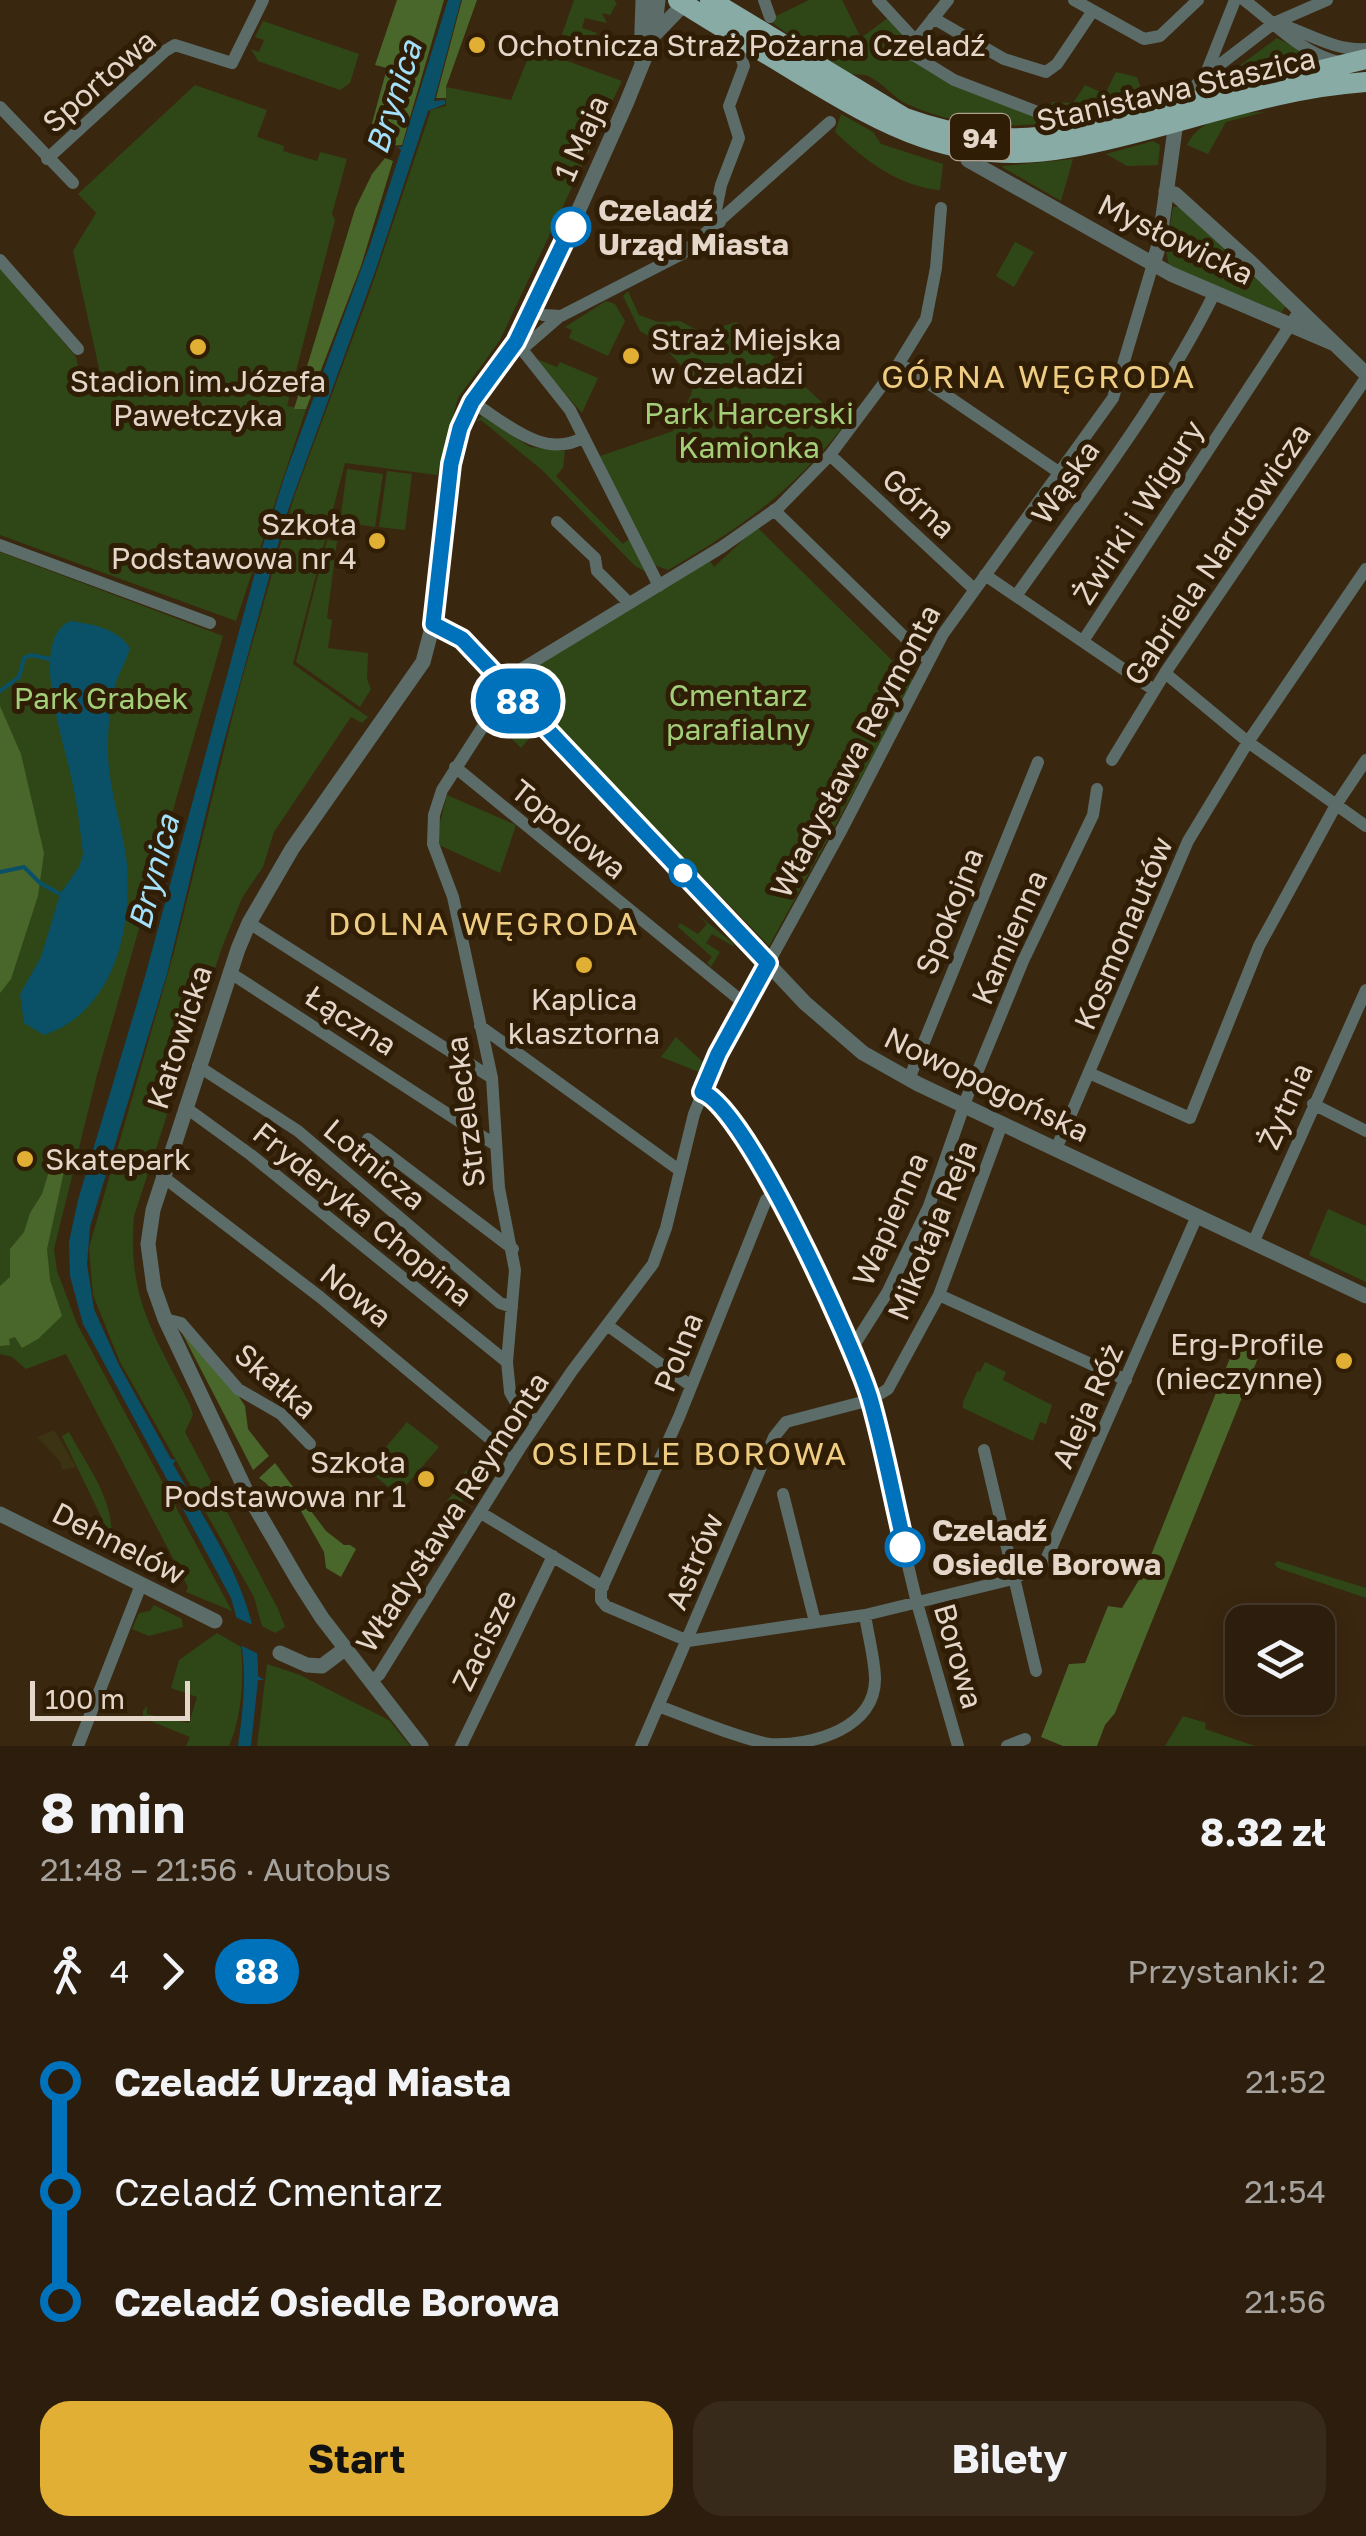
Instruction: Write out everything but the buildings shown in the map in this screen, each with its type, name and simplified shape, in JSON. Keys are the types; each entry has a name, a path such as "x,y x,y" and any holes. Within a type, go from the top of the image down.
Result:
{"main road":[{"name":"Stanisława Staszica","path":"710,0 904,118 962,135 1043,138 1317,86 1366,82"},
{"name":"Stanisława Staszica","path":"681,2 898,130 966,150 1010,153 1069,148 1177,112 1359,63"}],"street":[{"name":"Sportowa","path":"47,158 165,51 175,46 232,63 263,0"},
{"name":"1 Maja","path":"641,63 643,0"},
{"name":"1 Maja","path":"519,346 654,35 658,0"},
{"path":"764,0 770,17"},
{"path":"933,18 992,53 1041,72 1054,68 1083,4 1134,36 1153,38 1198,0"},
{"path":"1205,76 1235,0"},
{"path":"1244,0 1274,22 1292,42 1324,58 1359,63"},
{"path":"1154,264 1177,112 1205,76 1274,22 1327,0"},
{"path":"880,1 911,45 954,80 1048,116"},
{"path":"654,35 681,2"},
{"path":"911,45 943,2"},
{"path":"1274,22 1301,30 1329,45 1366,49"},
{"path":"720,222 716,210 721,185 740,138 730,98 744,66 734,35"},
{"path":"744,66 768,55"},
{"path":"0,107 73,183"},
{"path":"659,586 578,440 570,410 519,346 561,316 682,254 830,122"},
{"name":"Mysłowicka","path":"966,150 968,160 1154,264 1215,292 1296,316"},
{"path":"1166,192 1175,194 1296,316 1335,344 1366,376"},
{"path":"503,685 774,510 830,454 899,363 926,320 942,208"},
{"path":"0,260 78,349"},
{"name":"Władysława Reymonta","path":"371,1680 378,1675 537,1423 657,1256 702,1092 746,1004 954,615 1115,394 1154,264"},
{"name":"Wąska","path":"1016,596 1109,464 1215,292"},
{"path":"534,310 543,316 561,316"},
{"name":"Żwirki i Wigury","path":"1084,641 1296,316"},
{"name":"Katowicka","path":"421,1746 298,1582 254,1506 165,1319 154,1288 148,1244 162,1176 249,923 292,850 422,662 433,624 451,464 460,428 472,402 519,346"},
{"path":"899,363 1060,473"},
{"name":"Gabriela Narutowicza","path":"1112,760 1165,673 1366,376"},
{"path":"472,402 530,440 550,445 578,440"},
{"name":"Górna","path":"830,454 974,588"},
{"path":"774,510 929,661"},
{"path":"557,522 595,558 597,571 628,602"},
{"path":"0,545 210,622"},
{"name":"Kosmonautów","path":"1056,1149 1188,842 1248,742 1366,569"},
{"path":"985,574 1154,690"},
{"name":"Nowopogońska","path":"433,624 460,637 843,1038 908,1079 1366,1296"},
{"path":"1165,673 1248,742 1366,826"},
{"name":"Strzelecka","path":"503,685 442,790 434,815 433,844 453,897 492,1078 494,1144 515,1270 507,1362 514,1402 537,1423"},
{"path":"1089,1073 1190,1118 1259,946 1336,805 1366,760"},
{"name":"Spokojna","path":"908,1079 1038,762"},
{"name":"Topolowa","path":"455,768 746,1004"},
{"name":"Kamienna","path":"964,1106 1023,961 1092,815 1097,788"},
{"path":"249,923 492,1078"},
{"name":"Łączna","path":"229,972 494,1144"},
{"name":"Żytnia","path":"1253,1243 1366,990"},
{"path":"480,1026 680,1170"},
{"name":"Lotnicza","path":"198,1066 298,1131 500,1304 512,1307"},
{"name":"Borowa","path":"702,1092 719,1101 775,1192 849,1346 870,1400 917,1603 958,1746"},
{"path":"1312,1104 1366,1131"},
{"name":"Wapienna","path":"849,1346 856,1342 887,1293 929,1206 964,1106"},
{"name":"Fryderyka Chopina","path":"186,1107 252,1155 507,1362"},
{"name":"Mikołaja Reja","path":"870,1400 890,1386 939,1295 1002,1124"},
{"path":"368,1139 513,1250"},
{"name":"Nowa","path":"162,1176 216,1215 514,1458"},
{"name":"Polna","path":"603,1586 692,1386 766,1200 775,1192"},
{"name":"Aleja Róż","path":"688,1641 864,1615 1013,1579 1045,1562 1197,1216"},
{"path":"939,1295 1126,1380"},
{"name":"Skałka","path":"165,1319 182,1324 238,1389 281,1414 310,1444"},
{"path":"606,1325 692,1386"},
{"name":"Astrów","path":"641,1746 774,1437 786,1422 870,1400"},
{"path":"984,1450 1036,1671"},
{"path":"783,1494 815,1622"},
{"path":"481,1513 603,1586 601,1600 606,1606 688,1641"},
{"name":"Dehnelów","path":"0,1514 214,1621"},
{"name":"Zacisze","path":"461,1746 553,1556"},
{"path":"78,1746 141,1586"},
{"path":"658,1706 770,1744 799,1743 848,1728 864,1714 875,1679 864,1615"},
{"path":"280,1653 306,1665 322,1666 346,1648"},
{"path":"1007,1746 1025,1739"}],"green space":[{"path":"397,0 444,0 402,145 389,146 376,137 379,132 371,127 387,68 375,65"},
{"path":"462,0 477,0 446,87 446,98 436,98"},
{"path":"574,0 617,3 610,15 602,13 607,23 585,18 582,28 597,33 588,34 598,38 587,42 583,57 564,50 559,43"},
{"path":"809,0 842,0 861,38 889,17 911,41 904,51 1047,117 1052,102 1073,103 1085,85 1105,94 1116,72 1137,77 1146,103 1026,125 968,122 938,115 902,101 870,77 840,69 771,22"},
{"path":"263,21 359,54 350,83 340,90 258,61 251,49 259,52 264,40 255,37"},
{"path":"1277,38 1323,63 1218,87 1216,83"},
{"path":"532,48 622,81 500,340 458,398 437,475 345,463 293,664 368,717 362,723 351,717 274,832 263,867 242,898 221,950 134,1216 139,1293 155,1336 190,1405 193,1415 185,1432 278,1609 285,1627 275,1633 262,1626 254,1597 120,1362 93,1295 89,1248 174,952 240,686 294,497 431,110 446,106 446,87 511,100"},
{"name":"Stadion im.Józefa Pawełczyka","path":"195,85 267,110 257,137 284,146 283,151 317,161 320,152 347,159 287,406 306,409 236,621 0,535 0,267 76,357 84,391 92,396 99,368 73,251 96,213 78,194"},
{"path":"1265,112 1226,122 1208,154 1187,145 1210,123 1231,115"},
{"path":"841,114 873,132 881,144 943,164 940,190 896,177 857,152 835,132"},
{"path":"1153,141 1160,145 1158,165 1127,166 1106,154"},
{"path":"385,158 393,161 361,266 306,409 294,409 355,209 372,174"},
{"path":"1073,159 1061,201 1002,167 1003,166"},
{"path":"1173,207 1179,207 1286,306 1281,313 1169,266 1166,251"},
{"path":"1015,242 1034,252 1014,287 996,276"},
{"name":"Park Harcerski Kamionka","path":"628,291 639,315 658,322 680,321 710,337 736,322 845,424 785,489 719,539 668,570 654,565 600,456 673,431 691,395 694,379 660,343 640,331 623,296"},
{"path":"606,301 615,304 625,321 608,356 569,338 572,330 565,327"},
{"path":"534,358 557,367 560,362 598,378 582,413"},
{"path":"482,416 530,447 565,451 563,468 556,476 623,544 630,538 648,573 635,566 542,470 481,420 475,422"},
{"path":"347,469 383,474 375,527 340,522"},
{"path":"387,471 412,474 405,530 379,527"},
{"name":"Cmentarz parafialny","path":"757,527 914,682 769,946 512,680 710,561 714,567"},
{"path":"327,540 337,541 327,618 332,620 328,648 368,653 367,679 371,689 360,707 296,662"},
{"name":"Park Grabek","path":"0,552 223,636 97,1075 54,1249 57,1271 77,1324 232,1611 186,1592 188,1587 66,1354 26,1369 12,1357 0,1354"},
{"path":"506,704 534,733 521,748 494,721"},
{"path":"0,706 21,754 44,853 38,896 11,979 0,993"},
{"path":"447,795 516,825 500,873 439,845 438,830"},
{"path":"697,914 734,944 712,934 706,943 720,952 711,967 707,963 712,957 678,927 680,923 698,934 707,924"},
{"path":"676,1037 704,1063 699,1072 661,1057"},
{"path":"59,1154 67,1158 47,1249 50,1280 62,1316 22,1348 15,1337 9,1339 10,1345 0,1346 0,1286 10,1277 10,1249 24,1232 52,1162"},
{"path":"1328,1209 1366,1226 1366,1282 1309,1255"},
{"path":"181,1331 245,1406 248,1429 269,1456 253,1470"},
{"path":"1240,1333 1264,1343 1115,1713 1105,1725 1097,1746 1063,1746 1041,1737 1069,1664 1085,1663 1108,1606 1122,1608 1145,1570"},
{"path":"985,1362 1006,1372 1003,1380 1052,1405 1046,1424 1040,1422 1033,1441 963,1408 977,1371"},
{"path":"407,1422 439,1447 398,1495 370,1468 366,1471"},
{"path":"69,1432 107,1505 111,1537 107,1552 99,1548 107,1529 62,1436"},
{"path":"275,1463 326,1531 356,1549 341,1577 326,1568 324,1552 293,1497 277,1504 267,1484 259,1478"},
{"path":"469,1467 478,1475 481,1472 484,1480 455,1508 452,1506 438,1524 435,1522 449,1505 446,1502 459,1487 456,1483"},
{"path":"1278,1561 1366,1588 1366,1598 1278,1568 1274,1564"},
{"path":"154,1605 182,1619 183,1627 149,1636 132,1629 139,1613 150,1611"},
{"path":"217,1633 241,1647 237,1722 229,1746 186,1746 190,1737 143,1718 143,1711 147,1706 147,1714 189,1723 197,1697 171,1688 179,1660"},
{"path":"267,1664 300,1675 390,1721 410,1746 257,1746"},
{"path":"1183,1716 1206,1723 1205,1729 1255,1746 1165,1746"}],"sand":[{"path":"54,1430 76,1467 62,1470 60,1461 37,1437"}],"water":[{"path":"448,0 461,0 434,101 445,100 445,104 428,111 376,269 286,516 220,756 167,974 90,1227 87,1264 94,1309 119,1365 171,1459 176,1460 173,1464 230,1565 251,1619 258,1676 264,1680 258,1680 251,1746 238,1746 244,1672 231,1598 83,1324 70,1276 69,1242 259,558 285,475 370,245 401,150 398,147 402,147"},
{"path":"70,621 111,631 130,648 112,697 108,743 110,777 126,856 127,909 123,936 104,986 69,1023 44,1035 24,1023 20,994 41,957 60,894 79,867 83,854 50,670 51,649 58,632"}],"pier":[{"path":"231,1615 259,1628 263,1656 238,1644"}],"waterway":[{"path":"0,691 19,677 24,658 31,655 50,659"},
{"path":"0,872 24,867 40,883 60,894"}],"bus line":[{"name":"88","path":"571,227 534,310 509,353 472,402 460,428 451,464 433,624 462,639 768,963 718,1054 702,1092 719,1101 736,1125 827,1294 870,1400 905,1547"}],"place":[{"name":"Ochotnicza Straż Pożarna Czeladź","path":"477,45"},
{"name":"Czeladź Urząd Miasta","path":"571,227"},
{"name":"Stadion im.Józefa Pawełczyka","path":"198,347"},
{"name":"Straż Miejska w Czeladzi","path":"631,356"},
{"name":"Szkoła Podstawowa nr 4","path":"377,541"},
{"name":"Kaplica klasztorna","path":"584,965"},
{"name":"Skatepark","path":"25,1159"},
{"name":"Erg-Profile (nieczynne)","path":"1344,1361"},
{"name":"Szkoła Podstawowa nr 1","path":"426,1479"},
{"name":"Czeladź Osiedle Borowa","path":"905,1547"}],"district":[{"name":"GÓRNA WĘGRODA","path":"1039,376"},
{"name":"DOLNA WĘGRODA","path":"484,923"},
{"name":"OSIEDLE BOROWA","path":"690,1453"}],"water label":[{"name":"Brynica","path":"393,97"},
{"name":"Brynica","path":"153,872"}]}
